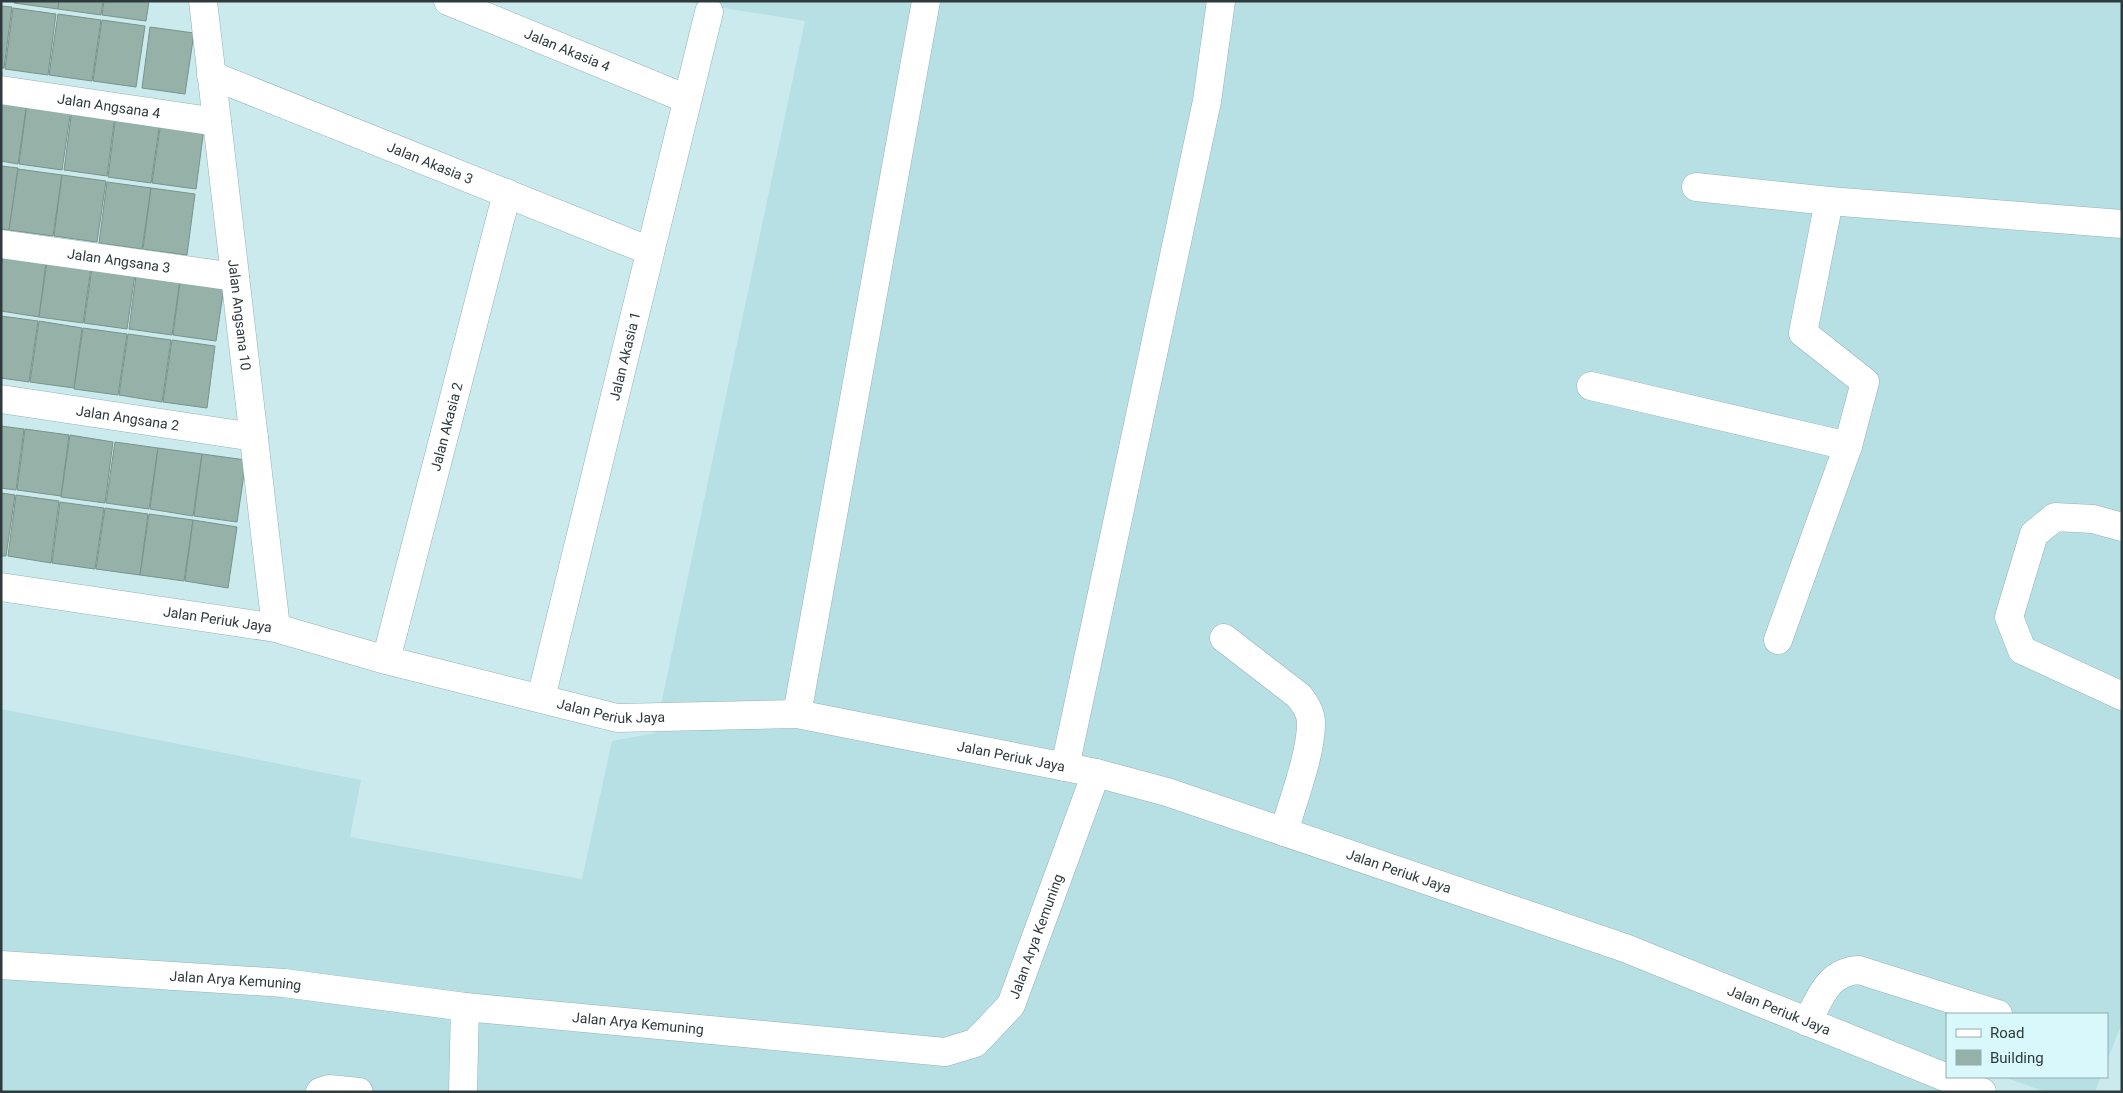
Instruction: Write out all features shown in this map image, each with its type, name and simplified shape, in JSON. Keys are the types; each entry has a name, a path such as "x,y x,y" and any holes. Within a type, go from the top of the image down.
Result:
{"street":[{"name":"Jalan Angsana 10","path":"203,1 276,628"},
{"name":"Jalan Akasia 4","path":"448,1 687,99"},
{"path":"797,714 926,1"},
{"path":"1065,767 1207,101 1220,1"},
{"name":"Jalan Akasia 1","path":"541,698 709,12"},
{"name":"Jalan Akasia 3","path":"211,75 650,251"},
{"name":"Jalan Angsana 4","path":"1,90 217,122"},
{"path":"1696,187 1829,201 2122,224"},
{"name":"Jalan Akasia 2","path":"386,660 507,193"},
{"path":"1778,640 1848,446 1866,382 1803,333 1829,201"},
{"name":"Jalan Angsana 3","path":"1,244 235,277"},
{"path":"1591,386 1848,446"},
{"name":"Jalan Angsana 2","path":"1,399 254,437"},
{"path":"2122,527 2092,519 2055,517 2034,534 2009,617 2022,650 2122,696"},
{"name":"Jalan Periuk Jaya","path":"1,587 276,628 386,660 617,718 797,714 1096,773 1167,792 1625,948 1946,1078"},
{"path":"1224,638 1299,696 1308,708 1311,722 1307,751 1284,832"},
{"name":"Jalan Arya Kemuning","path":"1,965 284,983 465,1006 946,1052 975,1043 1011,1005 1096,773"},
{"path":"1807,1022 1829,981 1850,970 1859,970 1995,1013"},
{"path":"463,1092 465,1006"},
{"name":"Jalan Periuk Jaya","path":"1947,1078 1982,1092"},
{"path":"320,1092 329,1089 359,1092"}],"shaded area":[{"path":"681,1 2122,1 2122,1023 2108,1058 2108,1013 1946,1013 1946,1078 1949,1092 1,1092 1,709 361,780 350,837 582,879 612,741 655,733 805,21"},
{"path":"2007,1078 2101,1078 2095,1092 2046,1092"}],"building":[{"path":"14,1 59,1 58,9 14,3"},
{"path":"59,1 103,1 101,15 58,9"},
{"path":"104,1 149,1 146,21 102,15"},
{"path":"1,6 12,7 4,68 1,68"},
{"path":"13,8 56,14 48,75 5,69"},
{"path":"58,14 101,20 92,81 49,75"},
{"path":"102,20 145,26 136,87 93,81"},
{"path":"150,27 194,33 185,94 142,88"},
{"path":"1,99 27,102 18,164 1,161"},
{"path":"27,103 71,109 62,170 19,164"},
{"path":"72,109 115,115 107,176 64,170"},
{"path":"116,115 160,122 151,183 108,177"},
{"path":"161,122 204,128 196,189 152,183"},
{"path":"1,166 18,168 9,230 1,229"},
{"path":"18,169 62,175 53,236 9,230"},
{"path":"62,175 106,181 97,242 54,236"},
{"path":"107,182 151,188 142,249 99,243"},
{"path":"151,188 195,194 187,255 143,249"},
{"path":"4,249 47,255 39,317 1,311 1,267"},
{"path":"48,255 92,261 83,323 39,317"},
{"path":"93,261 136,267 127,329 84,323"},
{"path":"137,268 181,274 172,335 129,329"},
{"path":"181,274 225,280 216,341 173,335"},
{"path":"1,316 38,321 29,382 1,378"},
{"path":"39,321 82,328 74,388 30,382"},
{"path":"83,328 127,334 118,395 74,389"},
{"path":"128,334 171,340 162,402 119,395"},
{"path":"172,340 215,346 207,408 163,402"},
{"path":"1,426 24,429 16,490 1,488"},
{"path":"25,429 69,435 61,496 17,490"},
{"path":"70,435 113,442 105,503 61,497"},
{"path":"115,442 158,448 149,509 106,503"},
{"path":"158,448 202,454 193,516 150,509"},
{"path":"202,454 246,460 237,522 194,516"},
{"path":"1,493 15,495 6,556 1,556"},
{"path":"16,495 59,501 51,563 8,556"},
{"path":"60,502 104,508 95,569 52,563"},
{"path":"105,508 148,514 140,575 96,569"},
{"path":"149,514 193,520 184,581 140,575"},
{"path":"193,520 237,527 228,588 185,581"}]}
